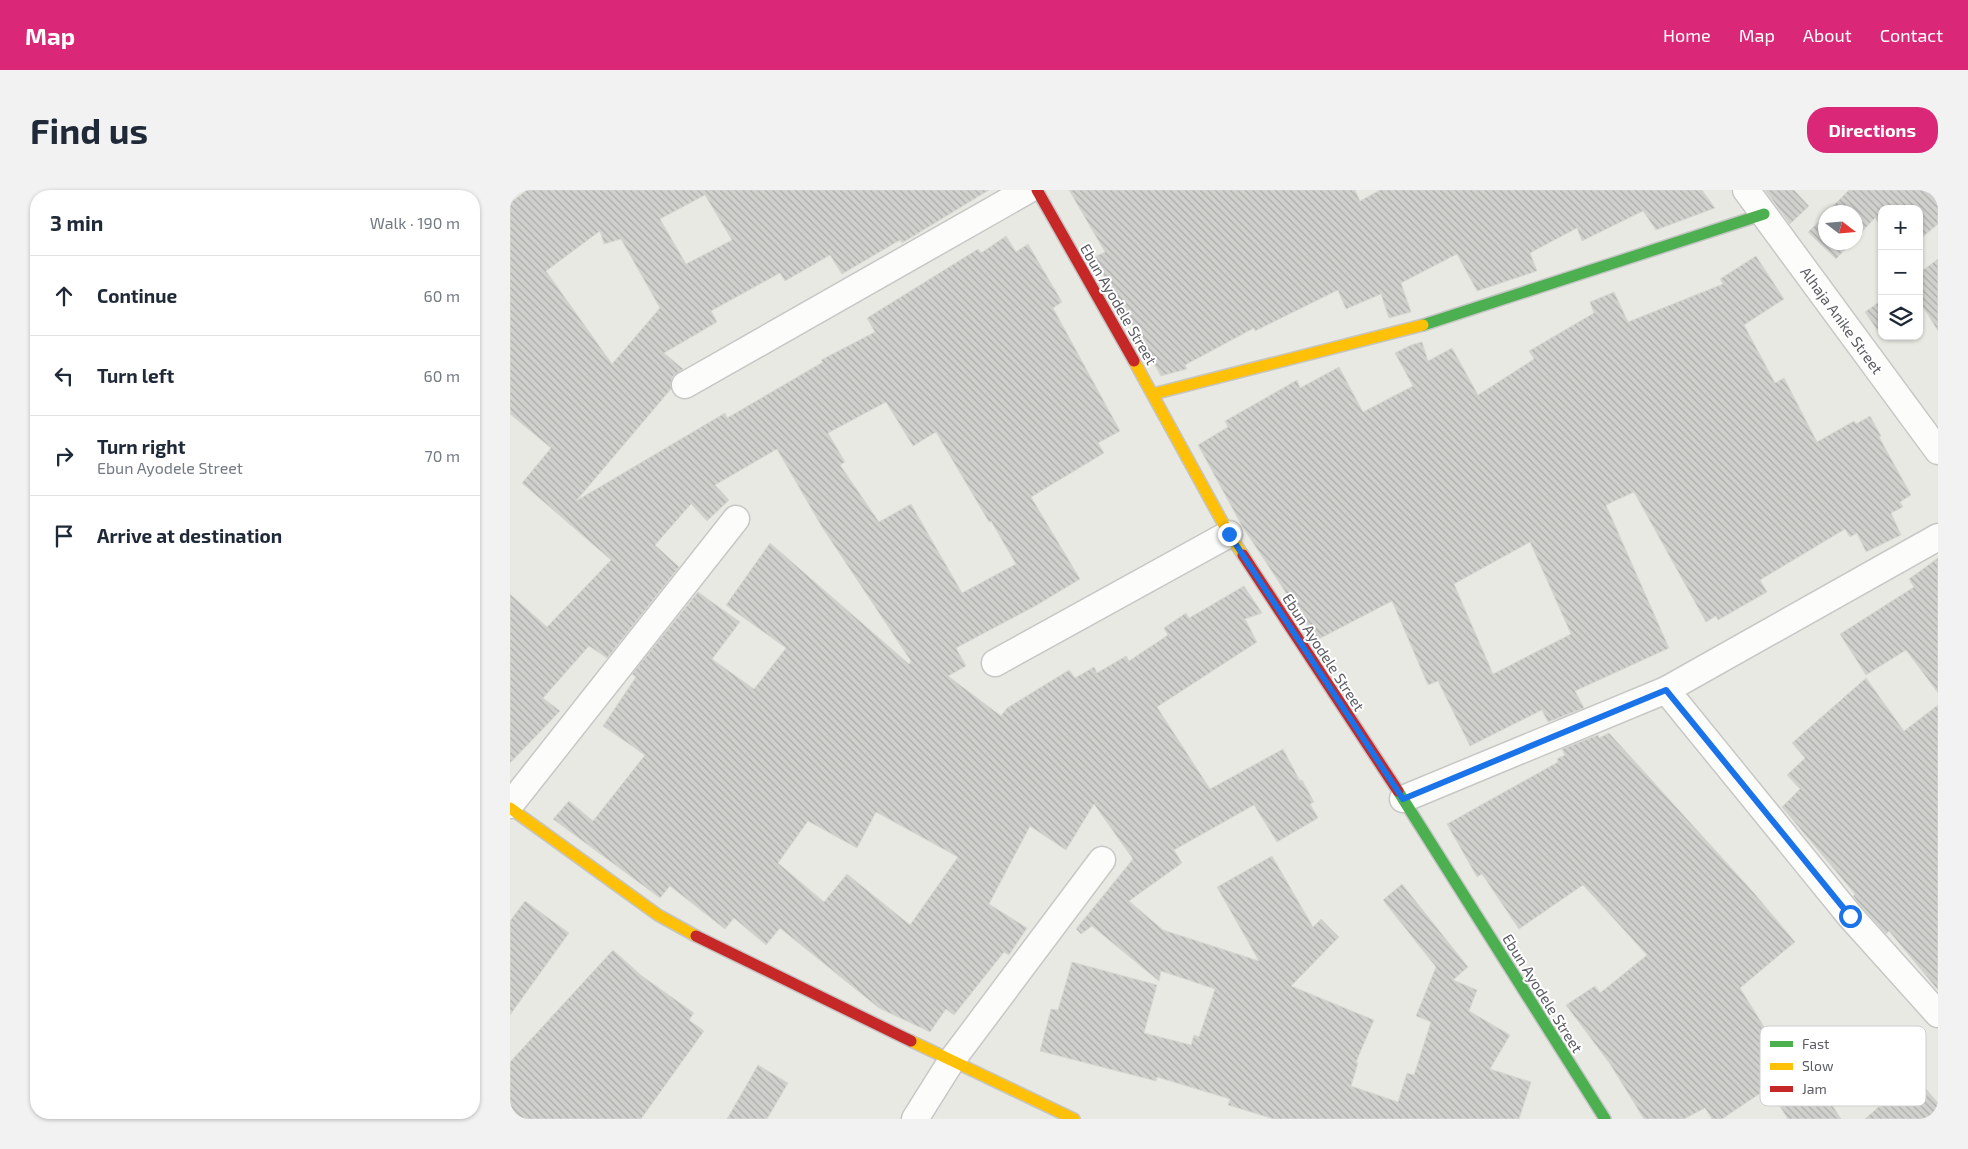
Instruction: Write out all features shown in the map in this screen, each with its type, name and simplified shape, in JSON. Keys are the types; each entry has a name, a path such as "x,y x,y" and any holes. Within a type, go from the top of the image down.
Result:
{"street":[{"path":"684,385 1028,190"},
{"name":"Ebun Ayodele Street","path":"1037,190 1153,394 1229,534 1403,799 1605,1119"},
{"name":"Alhaja Anike Street","path":"1746,190 1938,451"},
{"path":"1153,394 1413,328 1764,214"},
{"path":"736,519 510,807 658,915 704,941 1074,1119"},
{"path":"994,663 1229,534"},
{"path":"1403,799 1666,690 1938,537"},
{"path":"1666,690 1850,916 1938,1014"},
{"path":"915,1119 952,1060 1102,860"}],"building":[{"path":"527,190 989,190 902,243 900,240 842,274 830,255 785,281 780,273 711,311 717,322 664,353 683,369 672,377 671,389 576,501 725,413 727,418 823,362 821,360 875,332 867,318 978,249 981,253 1006,236 1016,252 1028,244 1062,302 1053,308 1120,431 1098,443 1104,453 1031,497 1080,579 1037,605 956,648 966,666 948,676 1001,716 1007,708 1069,670 1075,678 1094,667 1097,673 1126,656 1129,661 1168,635 1164,628 1186,613 1189,618 1244,586 1262,613 1245,619 1257,642 1157,707 1210,789 1283,749 1314,802 1310,804 1318,818 1277,842 1254,805 1174,850 1182,863 1129,901 1163,930 1259,961 1217,887 1272,856 1313,927 1321,919 1339,937 1291,986 1374,1020 1356,1062 1358,1063 1351,1086 1398,1102 1407,1073 1414,1075 1431,1022 1416,1016 1436,967 1383,900 1402,884 1468,967 1453,980 1477,990 1469,1011 1510,1035 1490,1069 1531,1082 1519,1119 1274,1119 1228,1105 1230,1099 1157,1077 1156,1081 1040,1051 1051,1009 1058,1010 1072,962 1157,985 1144,1033 1191,1045 1194,1035 1199,1037 1215,989 1161,971 1159,981 1092,926 1081,934 1076,929 1133,859 1094,804 1066,850 1030,826 989,904 1027,928 1009,955 1004,952 954,1015 946,1009 930,1032 879,1008 780,928 766,945 734,918 725,929 670,886 660,898 553,819 569,801 593,821 645,755 603,726 636,677 632,674 698,592 740,622 712,659 754,689 786,648 726,605 770,543 909,664 911,661 822,527 777,449 715,485 729,500 707,521 691,504 655,545 679,567 607,658 589,646 543,698 560,711 510,763 510,594 547,627 611,560 522,483 551,448 510,414 510,203","holes":["705,195 732,240 686,264 660,219","600,231 604,244 621,239 660,308 612,364 546,271","886,402 913,446 936,432 1016,564 962,593 911,504 879,522 840,465 845,462 828,433","876,812 958,857 910,925 847,874 824,902 778,863 808,821 857,848"]},
{"path":"1069,190 1355,190 1360,201 1380,190 1702,190 1715,208 1656,230 1643,211 1582,241 1577,228 1530,253 1537,271 1477,291 1457,254 1401,283 1411,312 1389,318 1381,294 1346,309 1338,290 1255,331 1254,328 1185,365 1187,369 1161,376 1096,262 1094,257 1105,252"},
{"path":"1765,190 1794,190 1809,206 1790,224"},
{"path":"1849,190 1932,190 1938,198 1938,224 1923,237 1923,205 1878,205 1878,222 1875,218 1863,231 1863,205 1834,205"},
{"path":"1818,223 1818,242 1808,232"},
{"path":"1827,250 1844,250 1836,259"},
{"path":"1756,256 1784,299 1744,325 1775,383 1784,378 1817,442 1854,421 1856,424 1870,416 1881,436 1879,437 1911,495 1900,502 1903,507 1891,513 1901,535 1866,552 1857,533 1850,537 1845,529 1760,580 1767,592 1718,620 1716,616 1706,622 1634,492 1606,505 1669,648 1575,691 1584,708 1548,722 1542,710 1470,746 1438,681 1428,685 1392,601 1317,640 1242,526 1198,445 1228,427 1225,421 1297,380 1300,388 1339,367 1363,412 1413,386 1395,353 1422,342 1428,361 1452,348 1478,395 1534,359 1529,351 1594,313 1590,302 1614,292 1628,322 1723,284 1720,279","holes":["1530,542 1571,634 1493,674 1454,584"]},
{"path":"1938,259 1938,331 1923,307 1923,270"},
{"path":"1878,303 1878,331 1865,312"},
{"path":"1938,558 1938,693 1906,650 1866,675 1840,634 1914,587 1909,579"},
{"path":"1866,678 1904,731 1938,705 1938,990 1889,931 1886,934 1861,906 1853,896 1855,894 1782,807 1800,789 1787,775 1805,758 1792,743"},
{"path":"1609,733 1754,893 1795,942 1740,988 1764,1026 1760,1026 1760,1093 1722,1119 1712,1119 1705,1108 1684,1119 1644,1119 1610,1064 1566,1005 1595,986 1600,993 1647,955 1583,885 1519,929 1482,874 1477,877 1447,824 1558,762 1557,759 1565,755 1562,749 1598,735 1599,738"},
{"path":"525,901 569,933 510,1015 510,921"},
{"path":"613,950 642,976 694,1013 689,1020 704,1031 641,1119 510,1119 510,1062"},
{"path":"758,1065 788,1083 767,1119 727,1119"},
{"path":"1926,1089 1938,1103 1938,1119 1865,1119 1879,1106 1926,1106"},
{"path":"1780,1106 1833,1106 1841,1119 1788,1119"}],"traffic: fast":[{"path":"1423,325 1764,214"},
{"path":"1398,791 1605,1119"}],"traffic: slow":[{"path":"1153,394 1423,325"},
{"path":"1134,361 1229,534 1243,555"},
{"path":"510,808 658,915 696,936"},
{"path":"911,1041 1074,1119"}],"traffic: jam":[{"path":"1037,190 1134,361"},
{"path":"1243,555 1398,791"},
{"path":"696,936 911,1041"}],"route":[{"path":"1229,534 1403,799 1666,690 1850,916"}]}
